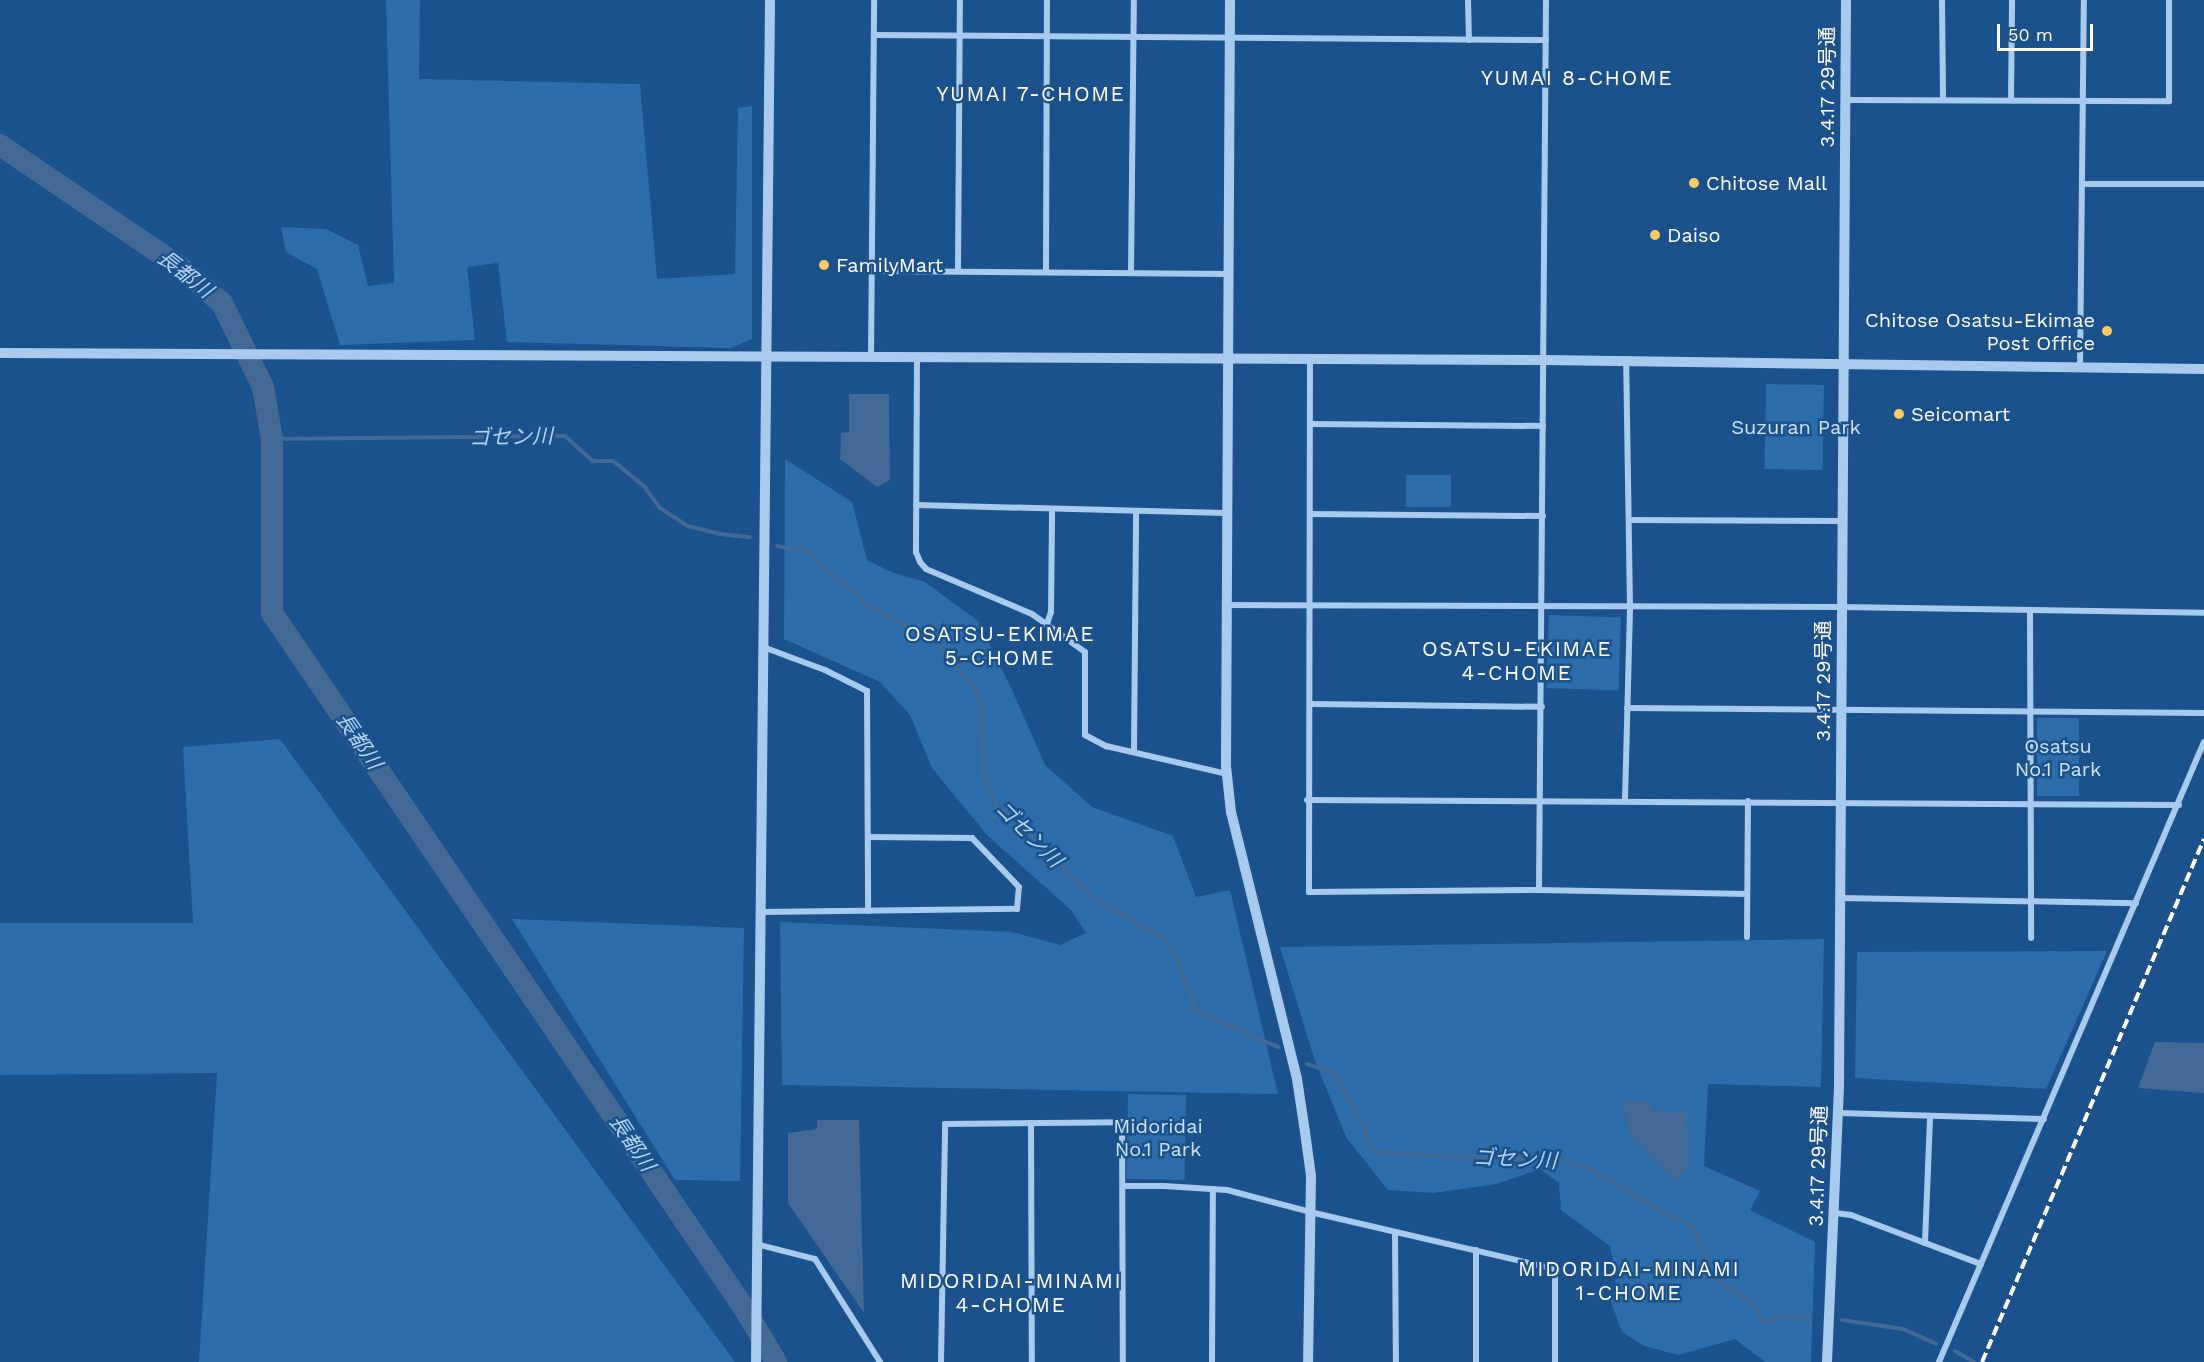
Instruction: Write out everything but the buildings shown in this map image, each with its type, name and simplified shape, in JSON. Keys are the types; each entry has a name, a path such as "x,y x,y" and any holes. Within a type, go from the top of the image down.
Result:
{"street":[{"path":"756,1357 760,1245 763,647 768,357 770,0"},
{"path":"871,358 874,0"},
{"path":"958,272 960,0"},
{"path":"1046,272 1047,0"},
{"path":"1131,273 1134,0"},
{"path":"1230,0 1225,605 1227,774 1231,812 1297,1078 1311,1176 1308,1362"},
{"path":"1468,0 1469,40"},
{"path":"1539,890 1546,0"},
{"name":"3.4.17 29号通","path":"1827,1362 1838,1113 1846,0"},
{"path":"1942,0 1943,99"},
{"path":"2011,100 2012,0"},
{"path":"2080,368 2084,0"},
{"path":"1845,100 2169,101 2169,0"},
{"path":"874,35 1546,40"},
{"path":"2082,184 2204,184"},
{"path":"872,271 1228,274"},
{"path":"0,353 1310,361 1543,360 1843,366 2204,369"},
{"path":"917,358 916,552 926,569 1014,605 1047,624 1085,652 1085,735 1106,746 1227,774"},
{"path":"1310,361 1311,704 1307,800 1309,892 1539,890 1747,894"},
{"path":"1625,800 1630,607 1626,363"},
{"path":"1310,424 1543,426"},
{"path":"916,505 1226,513"},
{"path":"1047,624 1051,612 1052,509"},
{"path":"1134,752 1136,511"},
{"path":"1310,514 1543,516"},
{"path":"1629,520 1842,521"},
{"path":"1225,605 1841,607 2204,613"},
{"path":"2030,610 2031,938"},
{"path":"763,647 825,670 867,691 868,911"},
{"path":"1311,704 1542,707"},
{"path":"1627,708 2204,712"},
{"path":"1939,1362 2204,742"},
{"path":"1307,800 1540,799 2179,805"},
{"path":"1747,937 1748,801"},
{"path":"762,912 1017,909 1019,888 972,838 868,837"},
{"path":"1839,898 2136,903"},
{"path":"1838,1113 2044,1119"},
{"path":"1924,1243 1930,1116"},
{"path":"941,1362 945,1124 1122,1122 1123,1362"},
{"path":"1031,1123 1032,1362"},
{"path":"1124,1186 1213,1189 1261,1198 1310,1212 1555,1269 1555,1362"},
{"path":"1212,1362 1213,1189"},
{"path":"1835,1213 1851,1215 1981,1264"},
{"path":"1395,1232 1396,1362"},
{"path":"760,1245 815,1259 880,1362"},
{"path":"1476,1250 1476,1362"}],"green space":[{"path":"386,0 420,0 419,79 640,84 657,279 735,274 738,108 752,106 752,339 731,348 507,342 498,263 467,267 475,340 340,345 317,269 286,252 281,227 326,229 358,245 368,286 394,283"},
{"name":"Suzuran Park","path":"1766,384 1824,385 1823,470 1765,469"},
{"path":"785,459 852,502 867,560 891,572 925,582 978,621 1045,765 1092,807 1173,836 1196,897 1230,890 1278,1094 782,1085 780,922 1012,932 1060,945 1086,933 1071,910 987,835 932,768 910,715 880,682 784,639"},
{"path":"1406,475 1451,475 1451,507 1406,507"},
{"path":"1549,615 1621,618 1618,690 1546,688"},
{"name":"Osatsu No.1 Park","path":"2037,718 2079,718 2079,796 2037,796"},
{"path":"280,739 735,1362 199,1362 217,1073 0,1075 0,923 193,923 183,747"},
{"path":"512,919 744,928 740,1181 675,1180"},
{"path":"1824,939 1821,1087 1708,1084 1704,1166 1760,1191 1750,1210 1815,1242 1811,1362 1765,1362 1735,1339 1678,1355 1644,1346 1622,1332 1611,1302 1616,1278 1610,1246 1561,1210 1559,1183 1540,1169 1497,1184 1433,1193 1388,1190 1346,1137 1314,1058 1280,947"},
{"path":"2107,951 2046,1089 1855,1078 1857,952"},
{"name":"Midoridai No.1 Park","path":"1128,1094 1186,1095 1185,1180 1127,1179"}],"shaded area":[{"path":"849,394 889,394 890,480 877,487 840,459 841,433 849,432"},
{"path":"2155,1042 2204,1043 2204,1093 2138,1088"},
{"path":"1624,1100 1649,1101 1653,1111 1686,1112 1687,1168 1676,1182 1628,1132"},
{"path":"817,1120 859,1120 864,1313 788,1203 788,1133 817,1129"}],"waterway":[{"name":"長都川","path":"0,145 180,267 222,303 263,387 272,439 272,613 744,1308 776,1362"},
{"name":"ゴセン川","path":"272,439 565,436 593,461 613,461 644,486 660,508 688,526 719,534 750,537"},
{"name":"ゴセン川","path":"777,546 809,552 821,566 871,607 939,645 975,688 981,704 983,776 996,805 1035,839 1092,897 1165,939 1177,958 1196,1011 1278,1047"},
{"name":"ゴセン川","path":"1307,1064 1334,1073 1363,1125 1369,1143 1377,1152 1470,1158 1560,1160 1591,1169 1678,1221 1688,1222 1697,1234 1711,1276 1756,1306 1764,1323 1786,1316 1809,1319"},
{"name":"ゴセン川","path":"1842,1320 1903,1329 1936,1344"},
{"name":"ゴセン川","path":"1955,1351 1974,1362"}],"railway":[{"path":"1982,1362 2204,839"}],"place":[{"name":"Chitose Mall","path":"1694,183"},
{"name":"Daiso","path":"1655,235"},
{"name":"FamilyMart","path":"824,265"},
{"name":"Chitose Osatsu-Ekimae Post Office","path":"2107,331"},
{"name":"Seicomart","path":"1899,414"}],"district":[{"name":"YUMAI 8-CHOME","path":"1577,78"},
{"name":"YUMAI 7-CHOME","path":"1031,94"},
{"name":"OSATSU-EKIMAE 5-CHOME","path":"1000,646"},
{"name":"OSATSU-EKIMAE 4-CHOME","path":"1517,661"},
{"name":"MIDORIDAI-MINAMI 1-CHOME","path":"1629,1281"},
{"name":"MIDORIDAI-MINAMI 4-CHOME","path":"1011,1293"}]}
